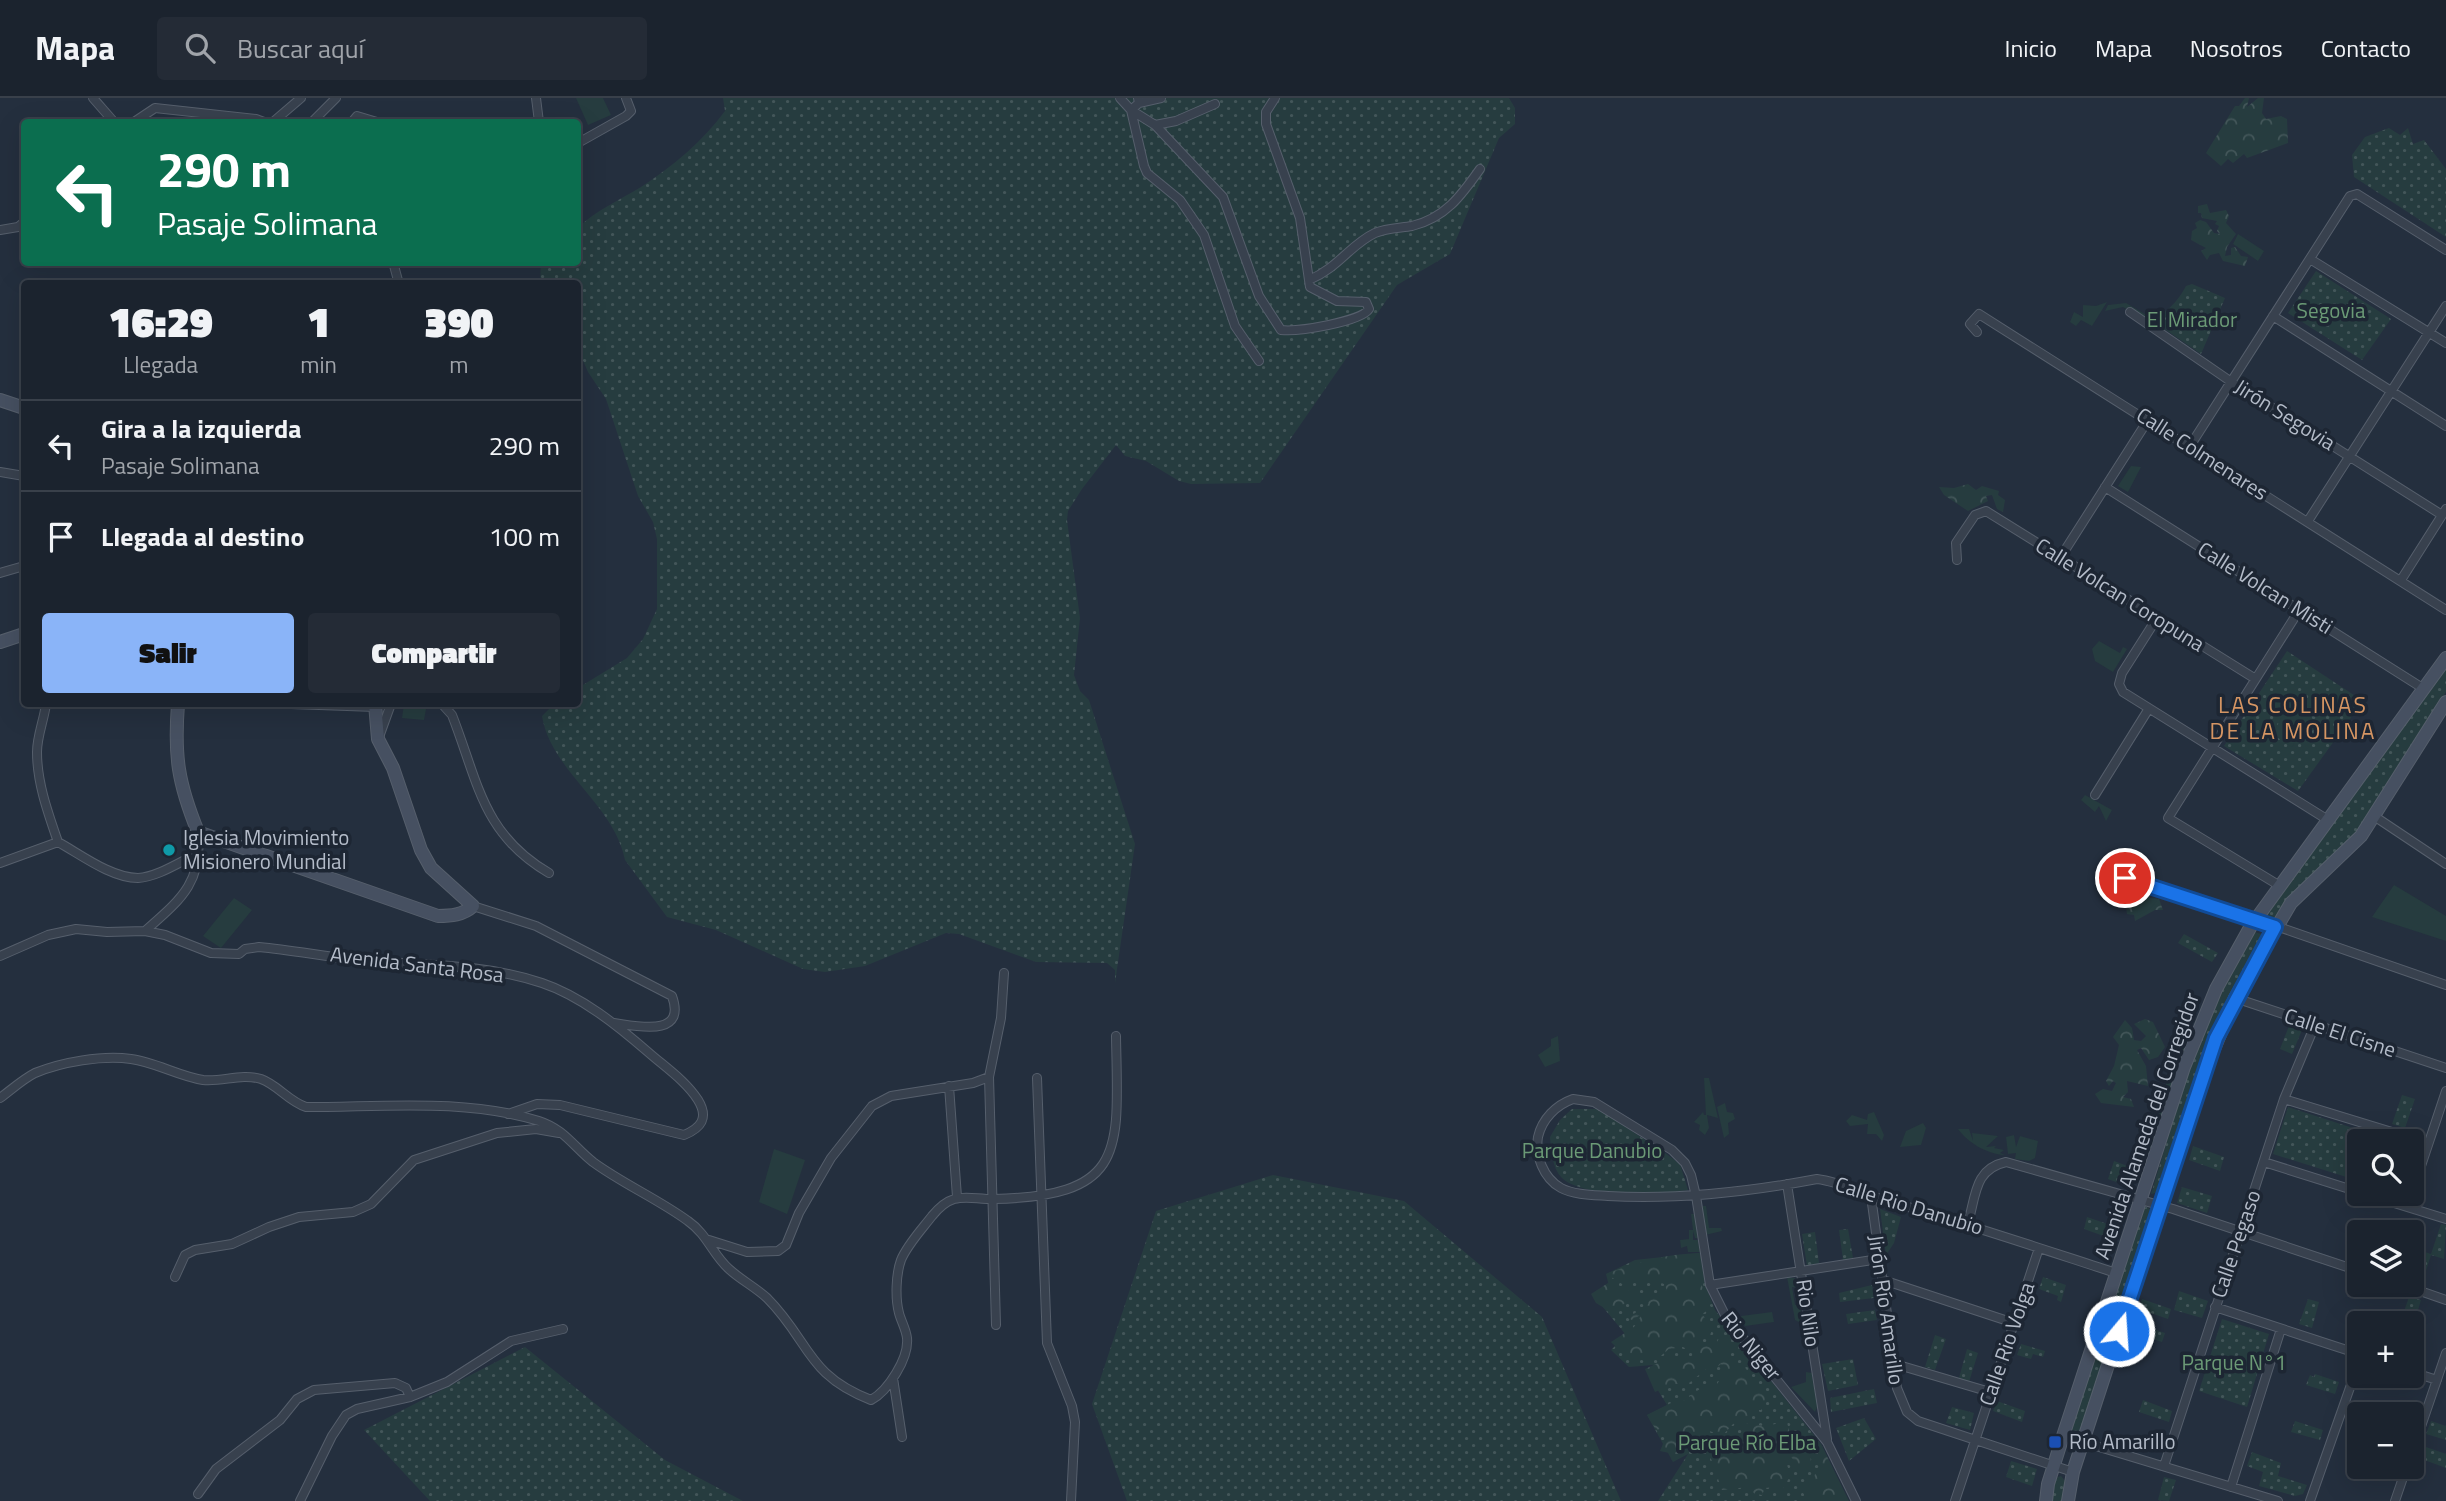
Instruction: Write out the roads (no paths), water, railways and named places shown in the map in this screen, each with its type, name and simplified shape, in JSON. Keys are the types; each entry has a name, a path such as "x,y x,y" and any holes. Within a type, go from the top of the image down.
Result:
{"main road":[{"path":"0,400 21,407"},
{"path":"1,638 21,635"},
{"name":"Avenida Alameda del Corregidor","path":"2046,1501 2053,1467 2140,1199 2197,1032 2216,989 2256,919 2446,658"},
{"name":"Avenida Alameda del Corregidor","path":"2068,1501 2073,1472 2208,1060 2235,998 2291,903 2351,848 2446,702"},
{"path":"178,707 178,778 198,832 438,916 450,916 473,906 431,868 421,850 393,768 380,743 375,707"}],"street":[{"path":"93,98 111,119"},
{"path":"276,119 300,98"},
{"path":"315,119 336,98"},
{"path":"536,98 539,119"},
{"path":"581,141 626,116 631,111 626,98"},
{"path":"1119,98 1131,110 1155,125 1223,197 1259,296 1277,326 1288,331 1304,330 1360,318 1367,312 1366,303 1337,301 1310,287 1300,218 1266,124 1266,112 1275,98"},
{"path":"1161,98 1138,100 1131,110 1144,166 1147,173 1180,201 1205,235 1235,326 1259,361"},
{"path":"1155,125 1176,121 1215,104"},
{"path":"138,119 155,108 256,119"},
{"path":"1309,280 1331,269 1363,240 1377,232 1437,218 1460,198 1480,169"},
{"path":"2190,446 2350,196 2357,194 2446,250"},
{"path":"0,230 21,224"},
{"path":"2309,259 2446,343"},
{"path":"2308,521 2446,306"},
{"name":"Jirón Segovia","path":"2130,312 2230,381 2444,512"},
{"name":"Calle Colmenares","path":"1977,332 1970,324 1979,314 2446,610"},
{"path":"2273,316 2446,426"},
{"path":"2060,558 2148,420"},
{"path":"0,472 21,476"},
{"name":"Calle Volcan Misti","path":"2105,487 2424,689"},
{"name":"Calle Volcan Coropuna","path":"1957,560 1955,542 1975,515 1986,511 2254,678"},
{"path":"2400,580 2444,512"},
{"path":"2280,886 2168,818 2298,611"},
{"path":"2157,618 2119,684 2123,692 2328,820"},
{"path":"45,707 37,749 38,767 40,786 58,842 112,871 138,878 150,876 199,853"},
{"path":"380,743 390,707"},
{"path":"445,707 453,715 489,816 518,852 549,873"},
{"path":"2095,795 2148,710"},
{"path":"2374,816 2446,864"},
{"path":"145,931 187,892 194,877 199,853 198,832"},
{"path":"0,863 58,842"},
{"path":"2125,878 2256,919 2446,985"},
{"path":"473,906 536,926 672,996 676,1005 673,1017 666,1025 655,1028 613,1023"},
{"name":"Avenida Santa Rosa","path":"0,956 62,931 145,931 165,935 211,953 239,954 245,949 259,947 386,962 436,964 506,975 547,985 613,1023 679,1078 698,1100 704,1113 703,1123 696,1130 684,1135 560,1105 537,1104 505,1115"},
{"path":"996,1325 989,1077 1001,1018 1004,973"},
{"name":"Calle El Cisne","path":"2235,998 2446,1068"},
{"name":"Calle Pegaso","path":"2164,1466 2284,1099 2315,1025"},
{"path":"0,1098 33,1074 53,1067 132,1059 175,1074 220,1082 246,1075 264,1080 294,1103 306,1107 407,1104 538,1121 566,1133 591,1160 688,1221 709,1240 728,1269 757,1288 779,1310 809,1357 829,1378 846,1390 871,1400 883,1391 893,1378 905,1353 908,1339 897,1301 902,1259 934,1213 957,1198 992,1199 1063,1192 1082,1184 1102,1169 1111,1154 1117,1075 1116,1036"},
{"path":"709,1240 747,1252 778,1251 786,1245 799,1213 831,1158 872,1106 891,1096 989,1077"},
{"path":"1037,1078 1047,1343 1072,1406 1075,1422 1071,1501"},
{"path":"949,1086 957,1198"},
{"path":"2424,1155 2446,1091"},
{"name":"Rio Niger","path":"1696,1196 1648,1198 1599,1195 1560,1187 1543,1169 1539,1158 1538,1135 1548,1115 1564,1102 1573,1099 1594,1102 1672,1150 1691,1175 1696,1196 1710,1285 1726,1317 1827,1442"},
{"path":"2284,1099 2428,1143"},
{"path":"175,1277 185,1255 195,1250 232,1244 299,1217 353,1212 371,1204 414,1160 497,1133 537,1129 566,1133"},
{"path":"1968,1223 1982,1174 1988,1168 2006,1162 2161,1205 2347,1267"},
{"path":"2264,1162 2347,1188"},
{"name":"Calle Rio Danubio","path":"1696,1196 1817,1179 1835,1181 1871,1196 1968,1223 2116,1273"},
{"name":"Rio Nilo","path":"1787,1184 1827,1442"},
{"name":"Jirón Río Amarillo","path":"1871,1196 1897,1388 1907,1412 1918,1421 2073,1472"},
{"path":"2407,1206 2446,1219"},
{"name":"Calle Rio Volga","path":"1955,1501 2039,1248"},
{"path":"1710,1285 1879,1259"},
{"path":"1883,1280 2014,1323"},
{"path":"2424,1292 2446,1300"},
{"path":"2215,1307 2347,1350"},
{"path":"300,1501 332,1436 346,1415 357,1409 410,1397 447,1382 511,1341 563,1329"},
{"path":"2231,1487 2281,1329"},
{"path":"2424,1418 2445,1359"},
{"path":"1895,1364 1990,1392"},
{"path":"2424,1375 2437,1380"},
{"path":"893,1378 902,1437"},
{"path":"198,1494 216,1469 274,1425 297,1399 314,1390 396,1383 406,1388 410,1397"},
{"path":"2311,1501 2350,1388"},
{"path":"2063,1436 2278,1501"},
{"path":"1827,1442 1856,1501"},
{"path":"2395,1501 2403,1479"},
{"path":"2039,1501 2048,1484"}],"place":[{"name":"Iglesia Movimiento Misionero Mundial","path":"169,850"},
{"name":"Río Amarillo","path":"2055,1442"}],"district":[{"name":"LAS COLINAS DE LA MOLINA","path":"2293,718"}],"park label":[{"name":"Segovia","path":"2331,311"},
{"name":"El Mirador","path":"2192,320"},
{"name":"Parque Danubio","path":"1592,1151"},
{"name":"Parque N°1","path":"2234,1363"},
{"name":"Parque Río Elba","path":"1747,1443"}]}
